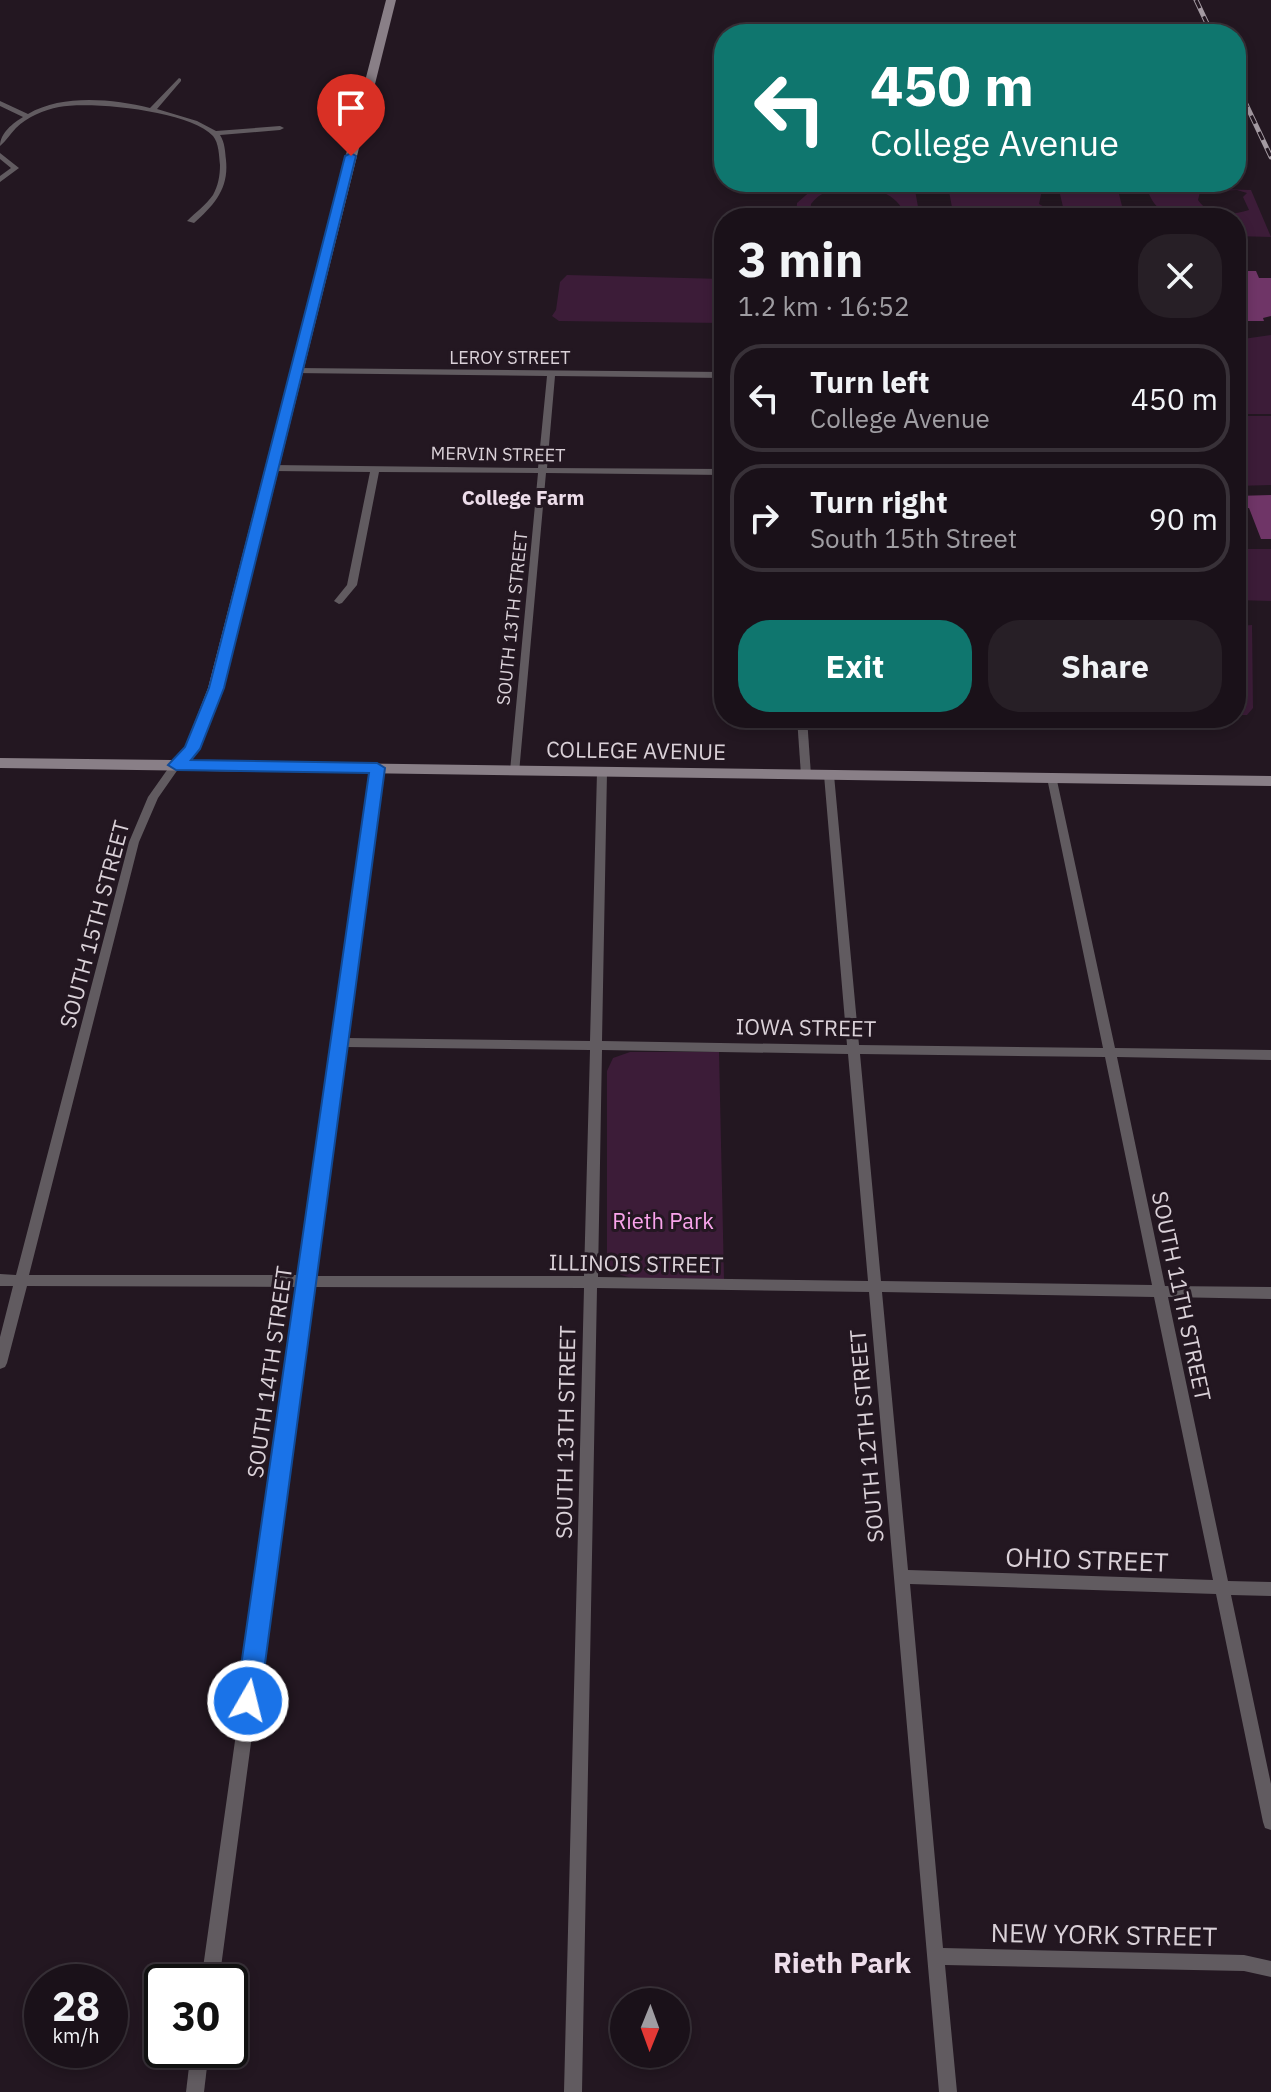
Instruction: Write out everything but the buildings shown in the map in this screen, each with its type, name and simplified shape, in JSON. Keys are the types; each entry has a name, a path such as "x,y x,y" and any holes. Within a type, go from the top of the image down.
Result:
{"street":[{"name":"SOUTH 15TH STREET","path":"0,1363 134,842 153,797 192,749 211,707 391,0"},
{"path":"153,109 179,80"},
{"path":"0,144 13,127 29,117 91,102 128,103 153,109 216,133 280,128"},
{"path":"0,103 29,117"},
{"path":"191,221 214,201 223,186 221,147 216,133"},
{"path":"0,155 15,168 0,180"},
{"name":"LEROY STREET","path":"296,371 714,375"},
{"name":"SOUTH 13TH STREET","path":"515,771 551,373"},
{"name":"MERVIN STREET","path":"272,468 714,472"},
{"path":"339,601 352,585 375,469"},
{"path":"803,728 806,775"},
{"name":"COLLEGE AVENUE","path":"0,763 1271,781"},
{"name":"SOUTH 14TH STREET","path":"212,1964 377,768"},
{"name":"SOUTH 13TH STREET","path":"573,2092 602,772"},
{"name":"SOUTH 12TH STREET","path":"829,775 948,2092"},
{"name":"SOUTH 11TH STREET","path":"1052,778 1219,1587 1271,1822"},
{"name":"IOWA STREET","path":"340,1042 1271,1055"},
{"name":"ILLINOIS STREET","path":"0,1280 306,1279 1271,1293"},
{"name":"OHIO STREET","path":"902,1577 1271,1589"},
{"name":"NEW YORK STREET","path":"935,1956 1244,1963 1271,1969"},
{"path":"195,2092 198,2068"}],"green space":[{"path":"1246,190 1251,190 1271,237 1246,236 1246,211 1249,210 1243,197"},
{"path":"809,192 826,192 811,204 811,208 797,208 797,203"},
{"path":"882,192 915,192 918,208 901,208"},
{"path":"949,192 1042,192 1039,204 1046,208 952,208"},
{"path":"1118,192 1122,208 1063,207 1060,194"},
{"path":"1149,192 1200,192 1198,200 1206,208 1159,208"},
{"path":"567,275 714,279 714,323 559,321 552,316 556,310 560,282"},
{"path":"1271,335 1271,414 1246,414 1246,339"},
{"path":"1246,416 1271,416 1271,485 1246,486"},
{"path":"1246,549 1271,549 1271,601 1246,600"},
{"path":"1246,625 1252,625 1253,708 1247,715 1246,715"},
{"name":"Rieth Park","path":"630,1052 719,1052 724,1279 632,1278 621,1275 607,1263 607,1071 613,1058"}],"railway":[{"path":"1196,0 1207,24"},
{"path":"1246,104 1271,157"}],"district":[{"name":"College Farm","path":"523,497"},
{"name":"Rieth Park","path":"842,1962"}],"route":[{"path":"248,1701 377,768 176,765 192,749 216,688 351,156"}]}
